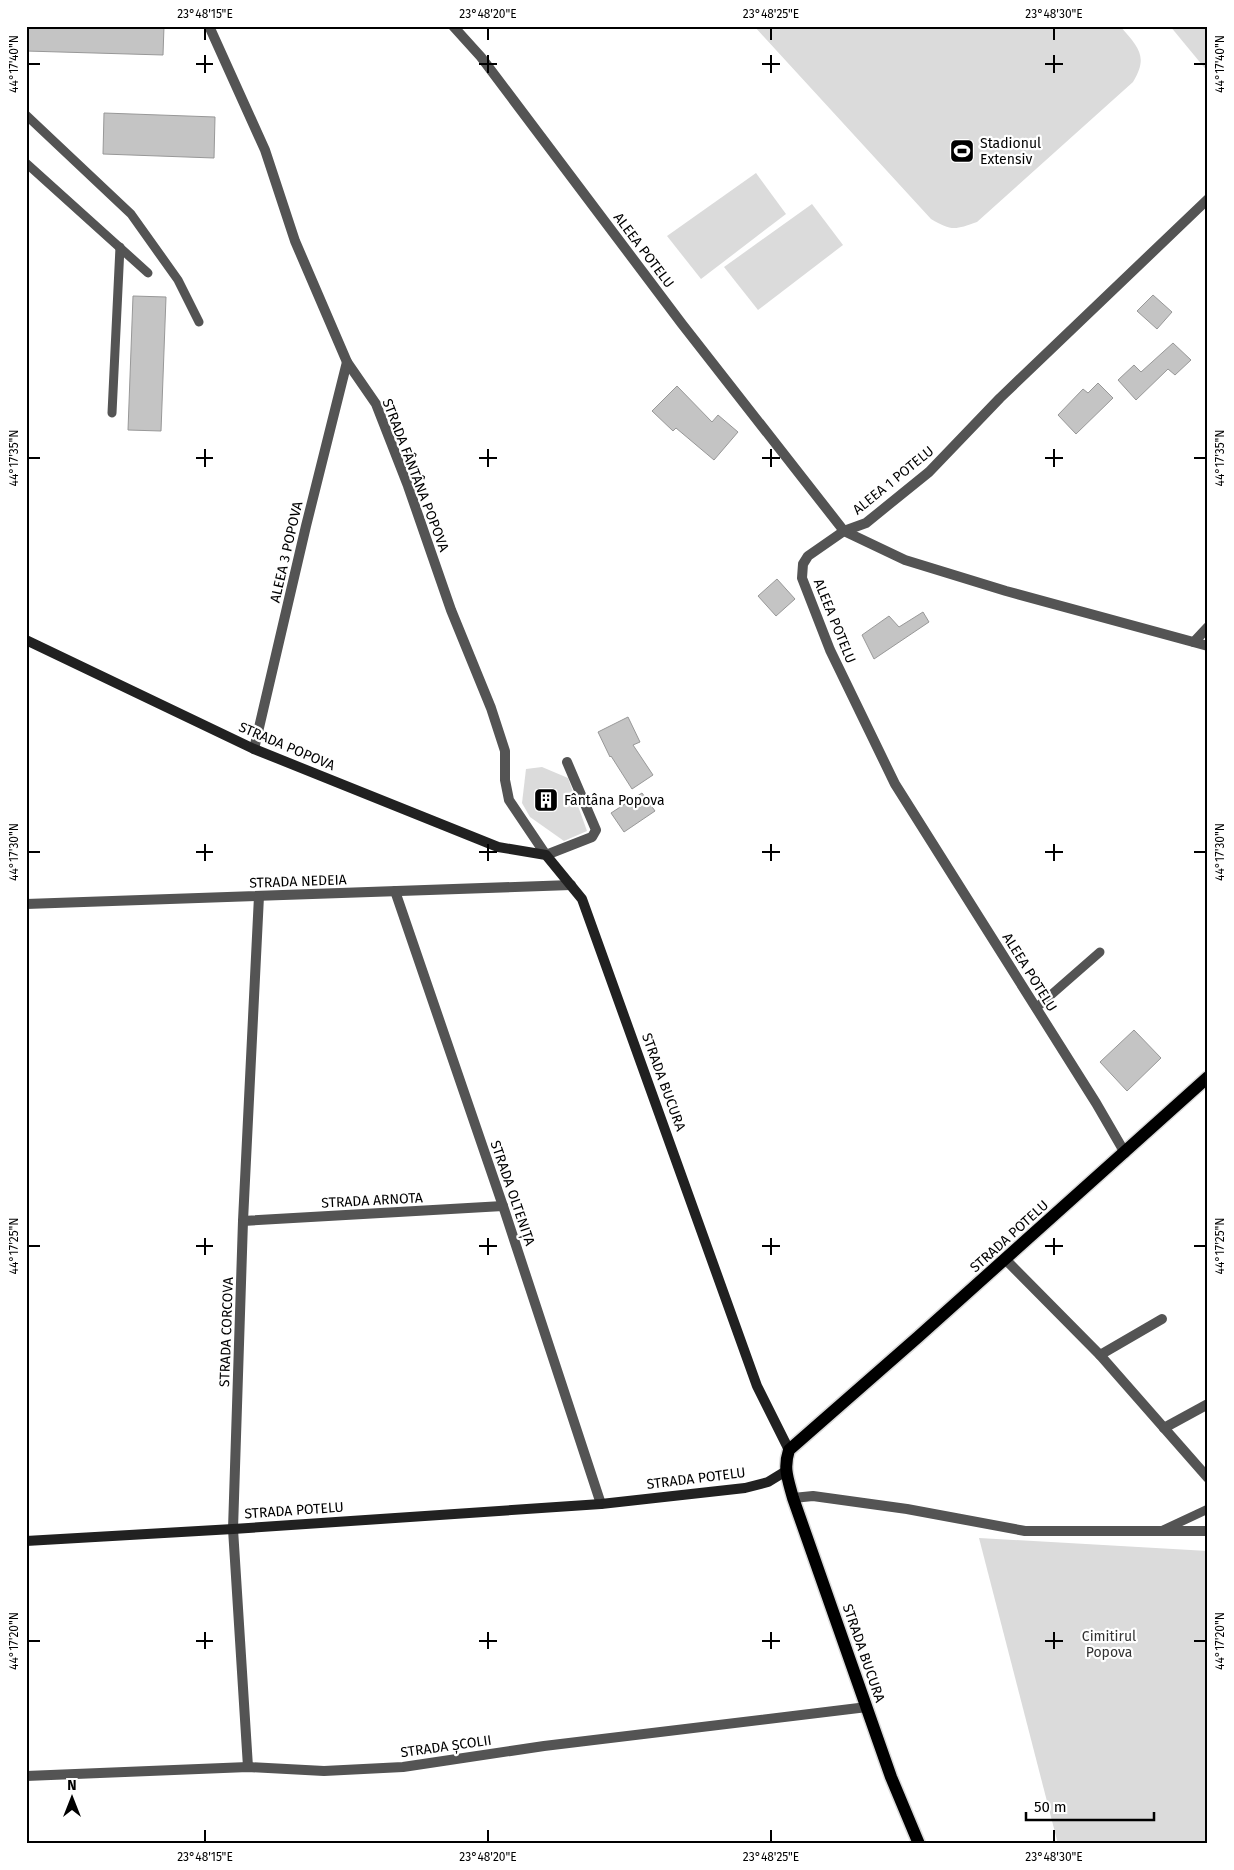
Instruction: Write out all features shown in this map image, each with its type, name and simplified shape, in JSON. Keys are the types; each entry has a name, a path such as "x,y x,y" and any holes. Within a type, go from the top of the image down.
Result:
{"main road":[{"name":"STRADA POTELU","path":"789,1450 1125,1153 1208,1077"},
{"path":"786,1471 789,1450"},
{"name":"STRADA BUCURA","path":"786,1471 793,1498 867,1707 919,1844"}],"street":[{"name":"STRADA FÂNTÂNA POPOVA","path":"209,26 265,150 295,241 347,362 376,404 408,486 451,610 491,708 505,751 505,780 509,800 546,855"},
{"name":"ALEEA POTELU","path":"453,26 481,57 682,324 844,531 808,556 803,564 802,578 830,650 895,784 1125,1153"},
{"name":"ALEEA 1 POTELU","path":"844,531 866,523 929,472 1000,398 1208,199"},
{"name":"ALEEA 3 POPOVA","path":"254,749 306,526 347,362"},
{"name":"ALEEA 1 POTELU","path":"844,531 905,560 1006,591 1208,646"},
{"path":"1194,642 1208,627"},
{"name":"STRADA POPOVA","path":"26,640 254,749 498,847 546,855"},
{"path":"546,855 592,837 596,830 567,762"},
{"name":"STRADA BUCURA","path":"546,855 582,899 757,1386 789,1450"},
{"name":"STRADA NEDEIA","path":"26,904 571,885"},
{"name":"STRADA OLTENIȚA","path":"395,891 503,1206 601,1504"},
{"name":"STRADA CORCOVA","path":"248,1767 233,1529 243,1221 259,896"},
{"name":"STRADA ARNOTA","path":"243,1221 503,1206"},
{"path":"1005,1259 1100,1355 1208,1478"},
{"path":"1100,1355 1162,1319"},
{"path":"1164,1428 1208,1404"},
{"name":"STRADA POTELU","path":"26,1541 601,1504 745,1488 768,1482 786,1471"},
{"path":"793,1498 813,1496 907,1509 1025,1531 1208,1531"},
{"name":"STRADA ȘCOLII","path":"26,1776 248,1767 324,1770 403,1767 544,1746 867,1707"}],"lane":[{"path":"26,116 131,214 178,280 200,322"},
{"path":"26,163 148,273"},
{"path":"112,414 120,248"},
{"path":"1036,1008 1100,952"},
{"path":"1163,1530 1208,1509"}],"green space":[{"name":"Stadionul Extensiv","path":"754,26 1120,26 1136,46 1141,58 1138,73 1133,82 977,222 953,228 944,226 931,219"},
{"path":"1170,26 1208,26 1208,72"},
{"path":"756,173 786,214 701,279 667,236"},
{"path":"812,204 843,245 758,310 724,267"},
{"path":"542,767 568,778 587,831 564,841 530,817 522,803 526,769"},
{"name":"Cimitirul Popova","path":"979,1538 1208,1551 1208,1844 1058,1844"}],"building":[{"path":"26,26 164,26 163,55 26,51"},
{"path":"104,113 215,117 214,158 103,154"},
{"path":"1153,295 1172,312 1157,329 1137,311"},
{"path":"133,296 166,297 161,431 128,430"},
{"path":"1173,343 1191,360 1175,375 1168,369 1136,400 1118,380 1134,365 1141,372"},
{"path":"1098,383 1113,398 1076,434 1058,415 1083,389 1088,393"},
{"path":"677,386 712,422 718,415 738,432 714,460 676,428 673,431 652,411"},
{"path":"777,579 795,599 776,616 758,596"},
{"path":"923,612 929,622 874,659 862,635 889,616 899,627"},
{"path":"628,717 640,742 633,745 653,775 632,789 610,757 598,732"},
{"name":"Fântâna Popova","path":"551,791 555,806 541,810 536,795"},
{"path":"642,793 655,811 624,832 611,813"},
{"path":"1134,1030 1161,1058 1127,1091 1100,1062"}],"place":[{"name":"Stadionul Extensiv","path":"962,151"},
{"name":"Fântâna Popova","path":"546,800"}]}
